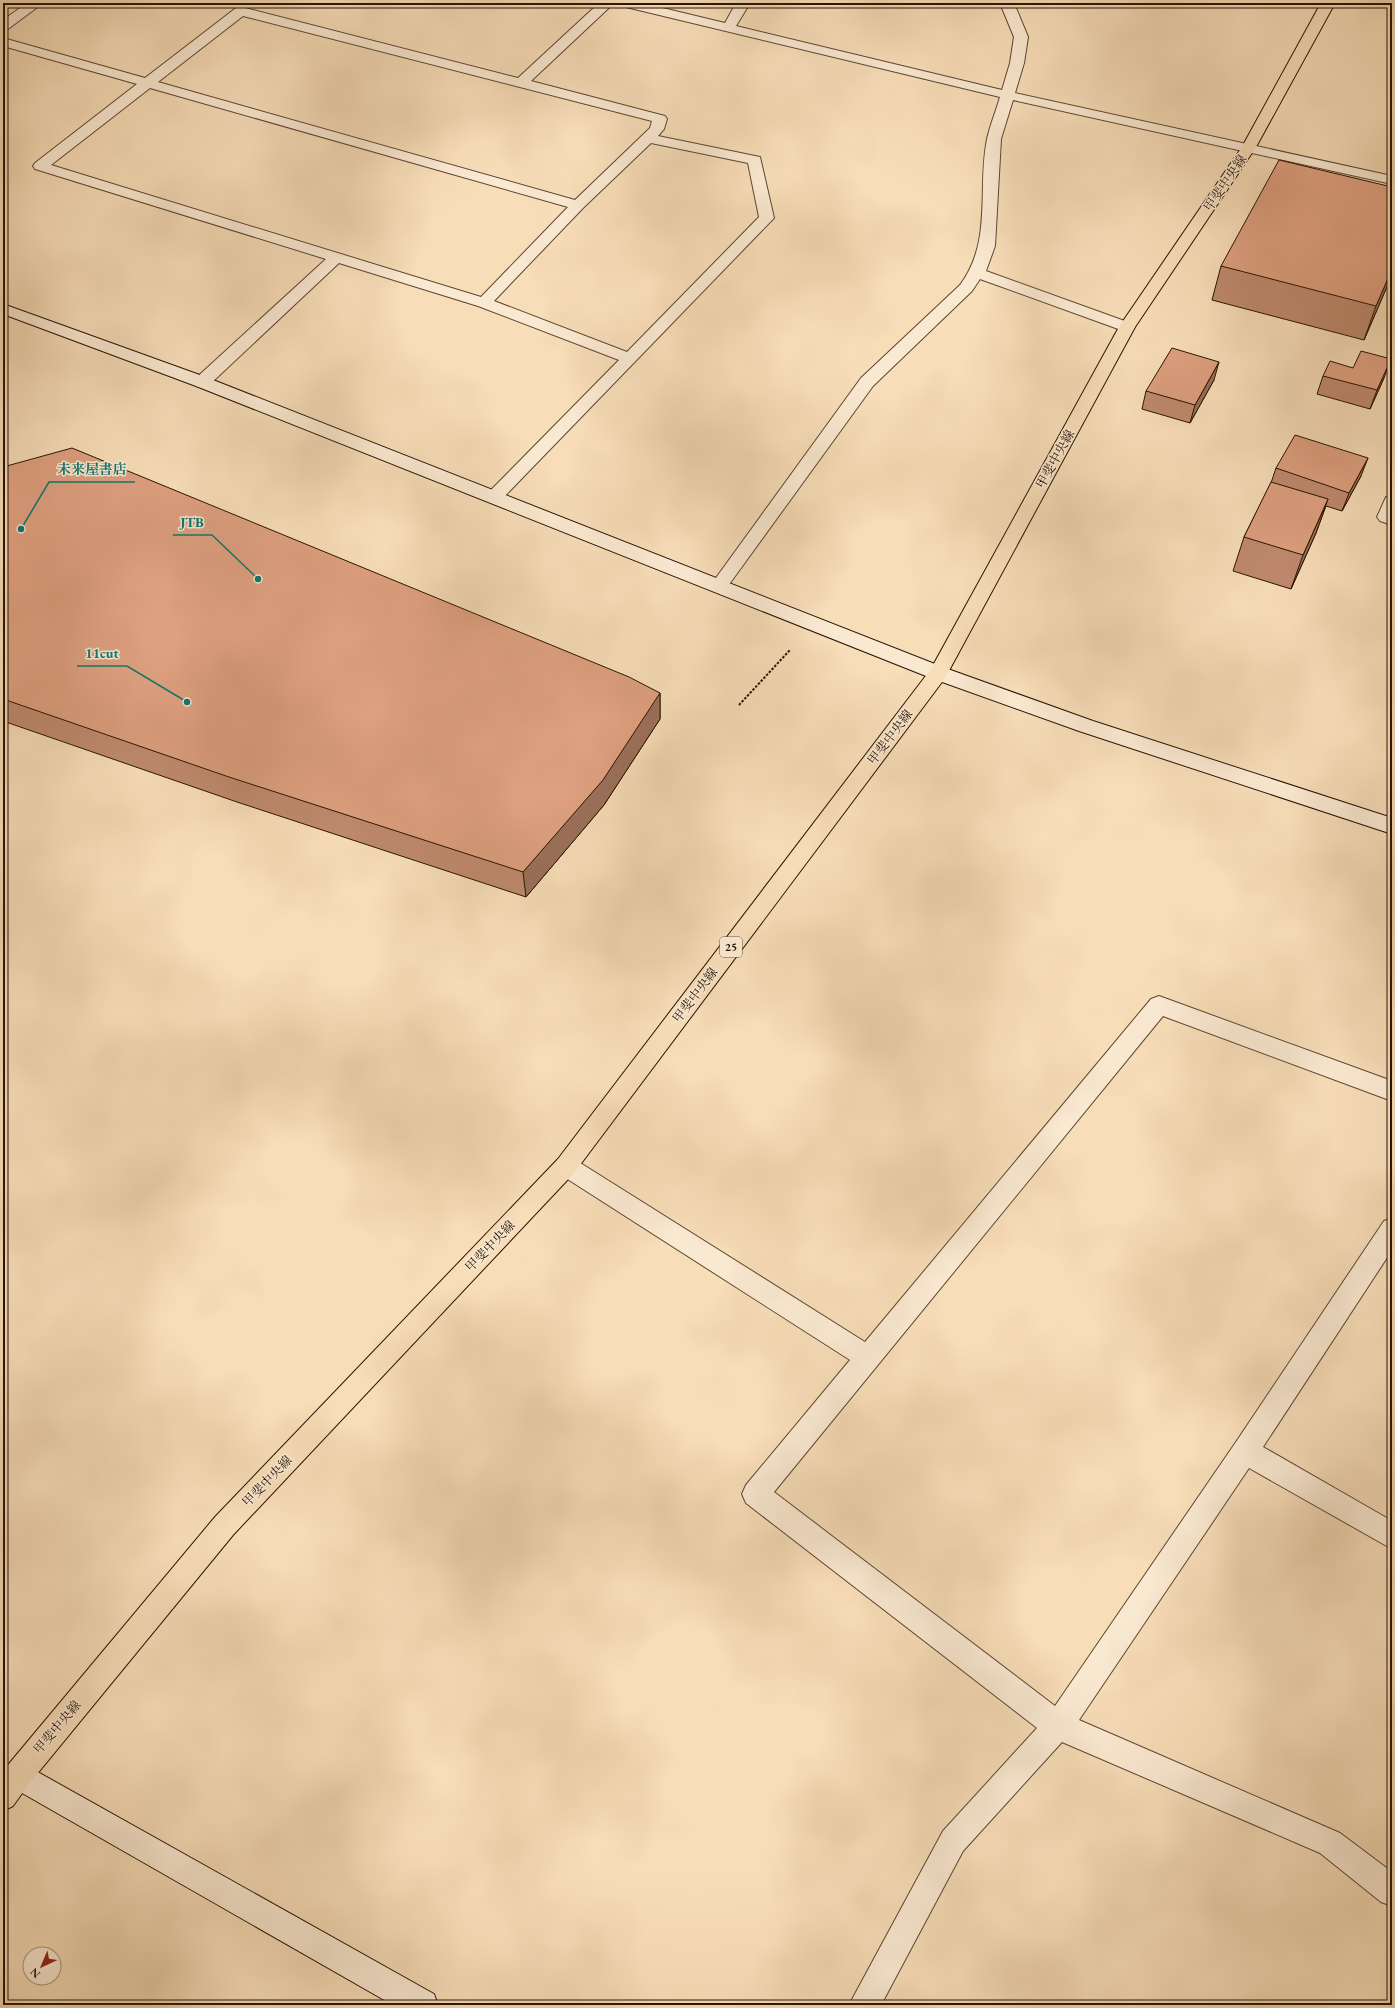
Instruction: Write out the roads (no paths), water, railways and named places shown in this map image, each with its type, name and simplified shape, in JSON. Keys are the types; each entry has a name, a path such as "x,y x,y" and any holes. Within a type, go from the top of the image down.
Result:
{"main road":[{"name":"甲斐中央線","path":"11,1785 224,1526 566,1166 938,673 1127,327 1249,147 1328,3"}],"street":[{"path":"3,26 36,3"},
{"path":"521,83 607,3"},
{"path":"626,3 1007,96 1249,147 1392,180"},
{"path":"728,28 743,3"},
{"path":"719,586 867,382 966,288 977,273 987,246 994,139 1017,63 1020,37 1007,3"},
{"path":"484,303 578,205 657,129 660,119 241,11 40,166 484,303 630,358"},
{"path":"3,42 578,205"},
{"path":"494,497 767,218 755,160 648,138"},
{"path":"202,382 336,258"},
{"path":"977,273 1127,327"},
{"path":"3,309 202,382 938,673 1086,726 1392,826"},
{"path":"1392,501 1386,517 1392,519"},
{"path":"1392,1091 1159,1005 755,1494 1058,1726 1330,1843 1392,1891"},
{"path":"566,1166 868,1358"},
{"path":"864,2005 953,1841 1058,1726 1245,1451 1392,1229"},
{"path":"1245,1451 1392,1536"},
{"path":"11,1785 423,2005"}],"place":[{"name":"未来屋書店","path":"21,529"},
{"name":"JTB","path":"258,579"},
{"name":"11cut","path":"187,702"}]}
